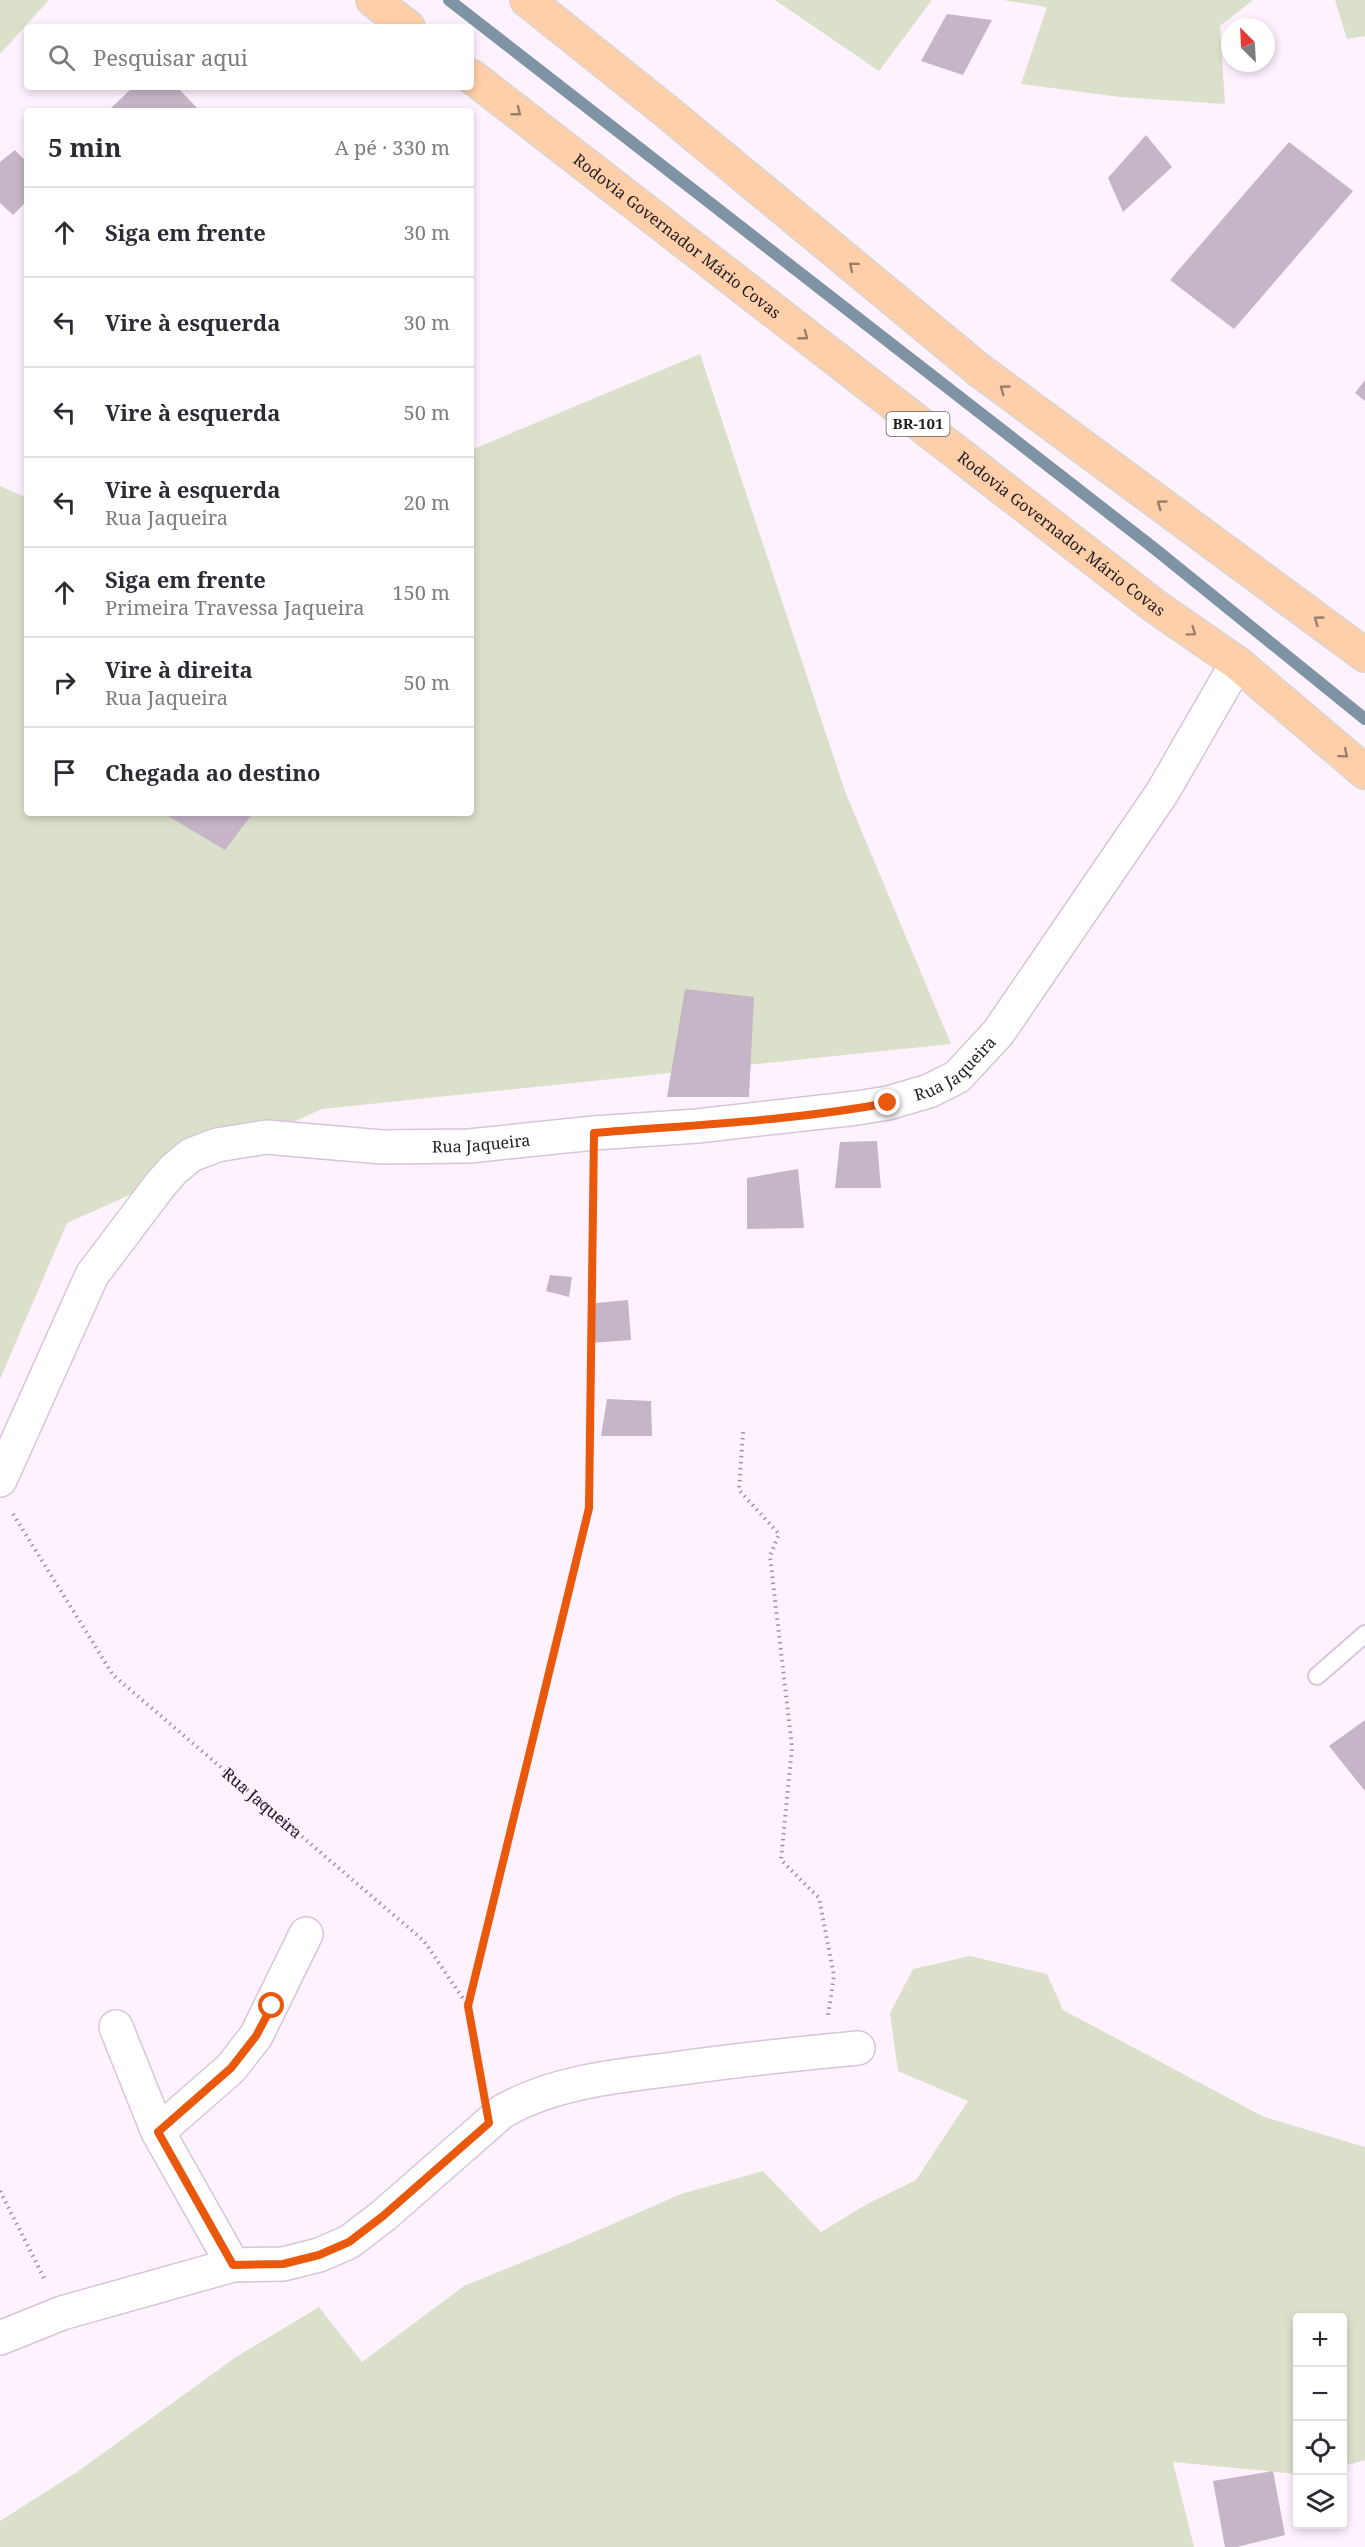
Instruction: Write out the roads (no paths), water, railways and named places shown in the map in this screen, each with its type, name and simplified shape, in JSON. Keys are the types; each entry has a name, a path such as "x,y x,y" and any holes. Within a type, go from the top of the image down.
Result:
{"highway":[{"path":"373,0 404,24"},
{"path":"526,0 666,111 979,370 1365,655"},
{"name":"Rodovia Governador Mário Covas","path":"474,78 1128,585 1237,663 1365,772"}],"street":[{"name":"Rua Jaqueira","path":"0,1480 92,1275 174,1168 191,1155 217,1145 266,1137 381,1147 458,1146 697,1126 857,1108 929,1092 957,1077 998,1033 1162,793 1237,663"},
{"path":"158,2132 231,2068 256,2036 306,1934"},
{"path":"116,2027 158,2132 233,2265"},
{"path":"0,2338 62,2313 233,2265 283,2264 319,2255 349,2242 383,2216 503,2111 525,2099 561,2086 759,2057 858,2048"}],"lane":[{"path":"1317,1676 1365,1634"}],"waterway":[{"path":"449,0 1155,549 1365,719"}]}
